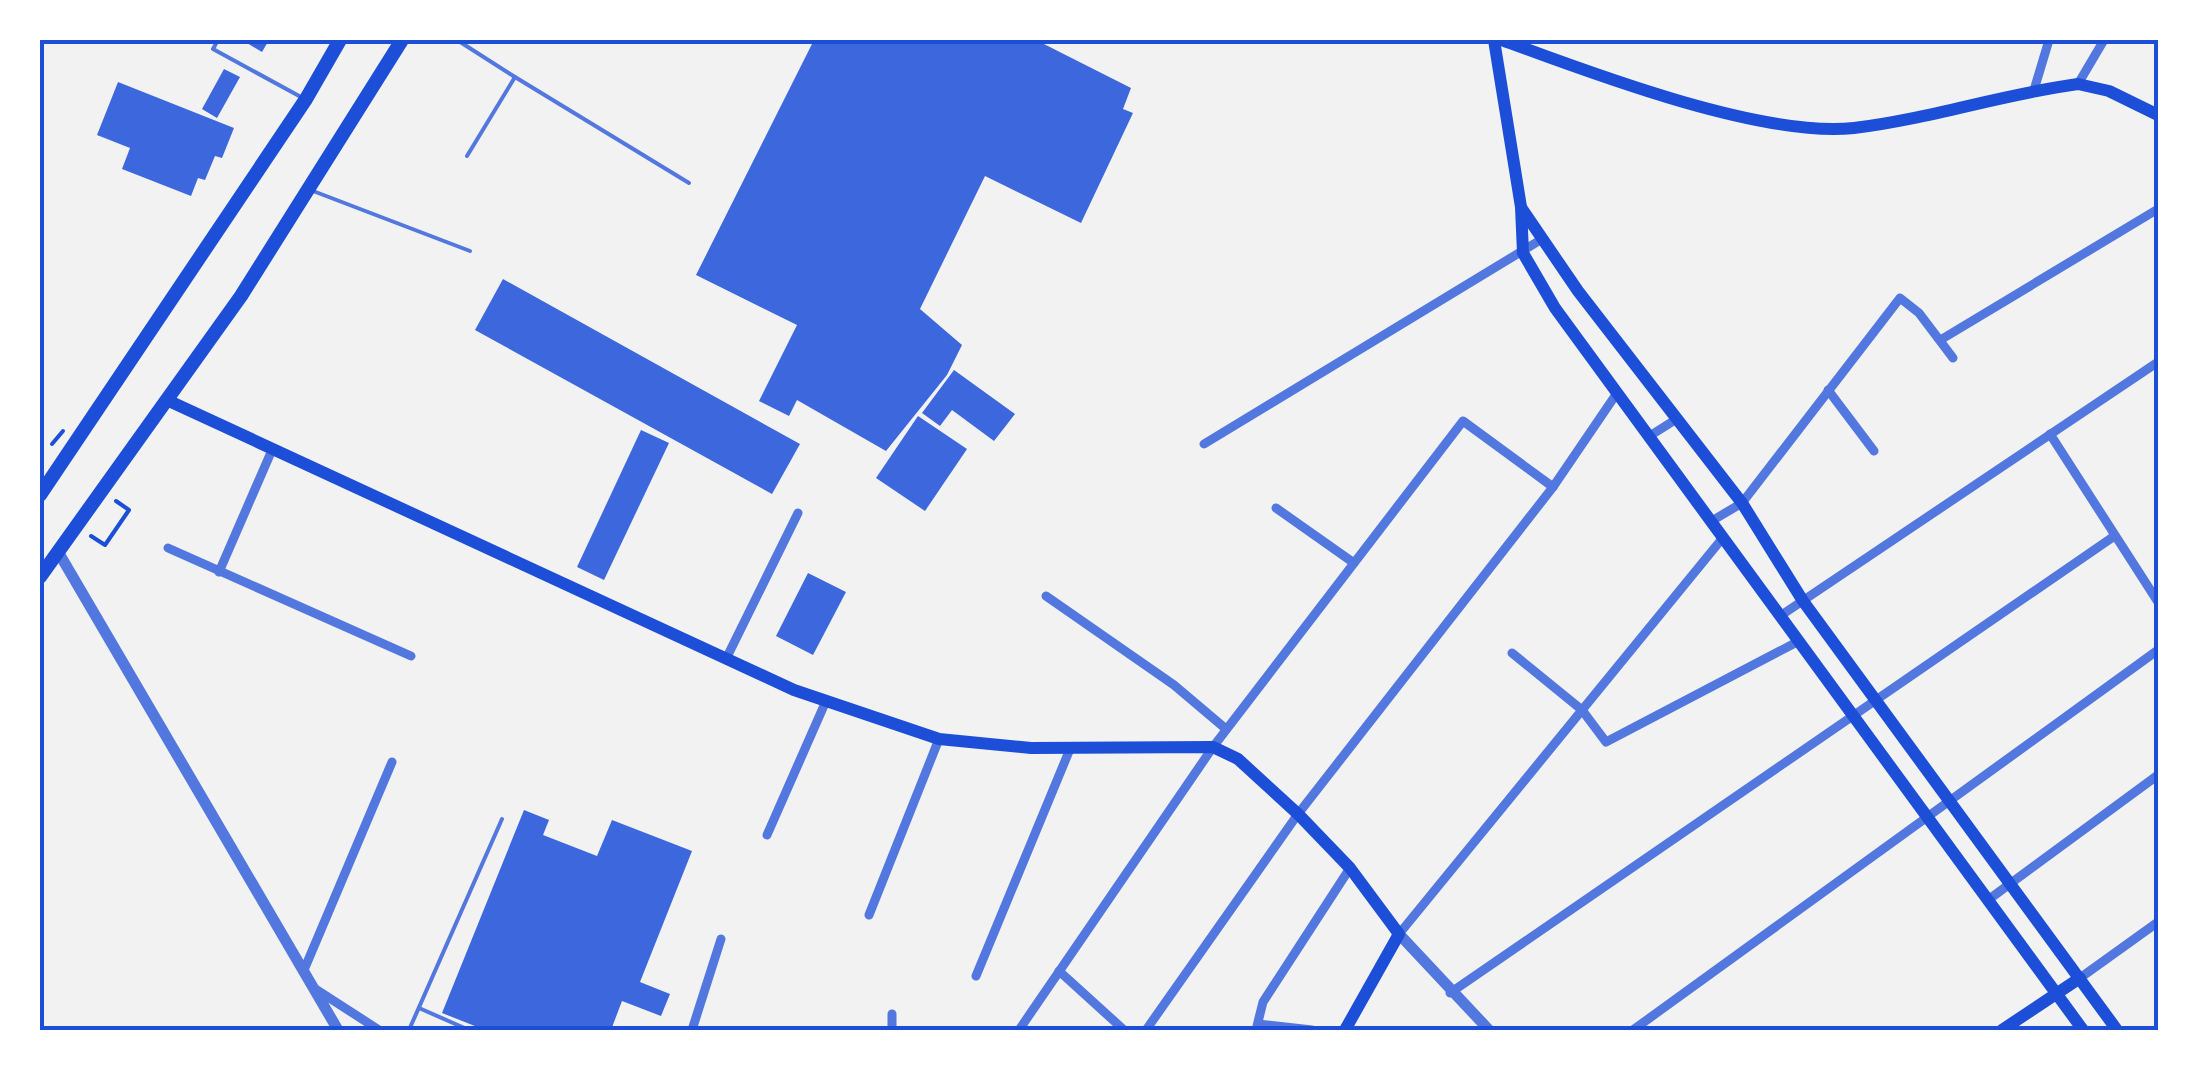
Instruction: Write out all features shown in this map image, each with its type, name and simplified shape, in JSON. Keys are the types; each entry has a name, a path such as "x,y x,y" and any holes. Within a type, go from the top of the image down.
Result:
{"main road":[{"path":"40,495 306,99 340,40"},
{"path":"40,577 168,401 402,40"},
{"path":"1494,40 1520,207 1523,253 1721,540 2083,1030"},
{"path":"1502,40 1702,105 1798,129 1854,128 2078,84 2109,91 2158,115"},
{"path":"1520,207 1742,504 1803,600 1877,704 2011,880 2118,1030"},
{"path":"168,401 726,659 826,701 939,738 1070,749 1213,747 1238,759 1350,868 1398,934 1345,1030"},
{"path":"2002,1030 2080,978"}],"street":[{"path":"2034,90 2048,40"},
{"path":"2078,84 2104,40"},
{"path":"1942,339 2158,209"},
{"path":"1204,444 1542,240"},
{"path":"1709,522 1742,504 1900,298 1942,339 1953,358"},
{"path":"1780,616 2156,366"},
{"path":"1828,390 1874,452"},
{"path":"1146,1030 1298,814 1553,487 1617,393"},
{"path":"1648,437 1676,420"},
{"path":"1019,1030 1226,729 1463,421 1553,487"},
{"path":"2050,434 2113,538 2158,602"},
{"path":"219,572 272,450"},
{"path":"1276,508 1354,563"},
{"path":"726,659 798,513"},
{"path":"1450,994 1877,704 2113,538"},
{"path":"1489,1030 1450,994 1398,934 1721,540"},
{"path":"168,548 411,656"},
{"path":"60,554 338,1030"},
{"path":"1046,596 1174,685 1226,729"},
{"path":"1512,653 1582,710 1606,742 1799,641"},
{"path":"1633,1030 2158,650"},
{"path":"767,835 826,701"},
{"path":"869,915 939,738"},
{"path":"976,976 1070,749"},
{"path":"304,970 392,762"},
{"path":"1988,900 2158,775"},
{"path":"1312,1030 1257,1027 1263,1002 1350,868"},
{"path":"2080,978 2158,922"},
{"path":"692,1030 720,940"},
{"path":"1059,971 1124,1030"},
{"path":"314,989 379,1030"},
{"path":"892,1014 892,1030"}],"lane":[{"path":"218,40 214,49 306,99"},
{"path":"458,40 689,183"},
{"path":"467,156 515,77"},
{"path":"308,190 470,251"},
{"path":"409,1030 502,819"},
{"path":"419,1008 469,1030"}],"path":[{"path":"46,454 60,430"},
{"path":"105,544 130,510"}],"building":[{"path":"242,40 269,40 262,52"},
{"path":"814,40 1036,40 1131,88 1123,109 1133,113 1081,223 985,176 920,309 962,345 947,375 886,451 797,400 789,416 759,401 797,325 696,275"},
{"path":"224,69 240,77 217,118 202,109"},
{"path":"118,82 234,128 222,158 215,156 205,180 198,178 191,196 122,169 130,148 97,135"},
{"path":"503,279 800,444 772,494 475,330"},
{"path":"954,370 1015,414 994,441 952,410 940,426 922,413"},
{"path":"918,416 967,449 925,511 876,478"},
{"path":"641,430 669,443 604,580 577,567"},
{"path":"808,573 846,592 813,655 776,636"},
{"path":"524,810 549,820 543,835 597,856 612,820 692,851 640,982 670,994 661,1016 622,1001 611,1030 485,1030 442,1013"}]}
